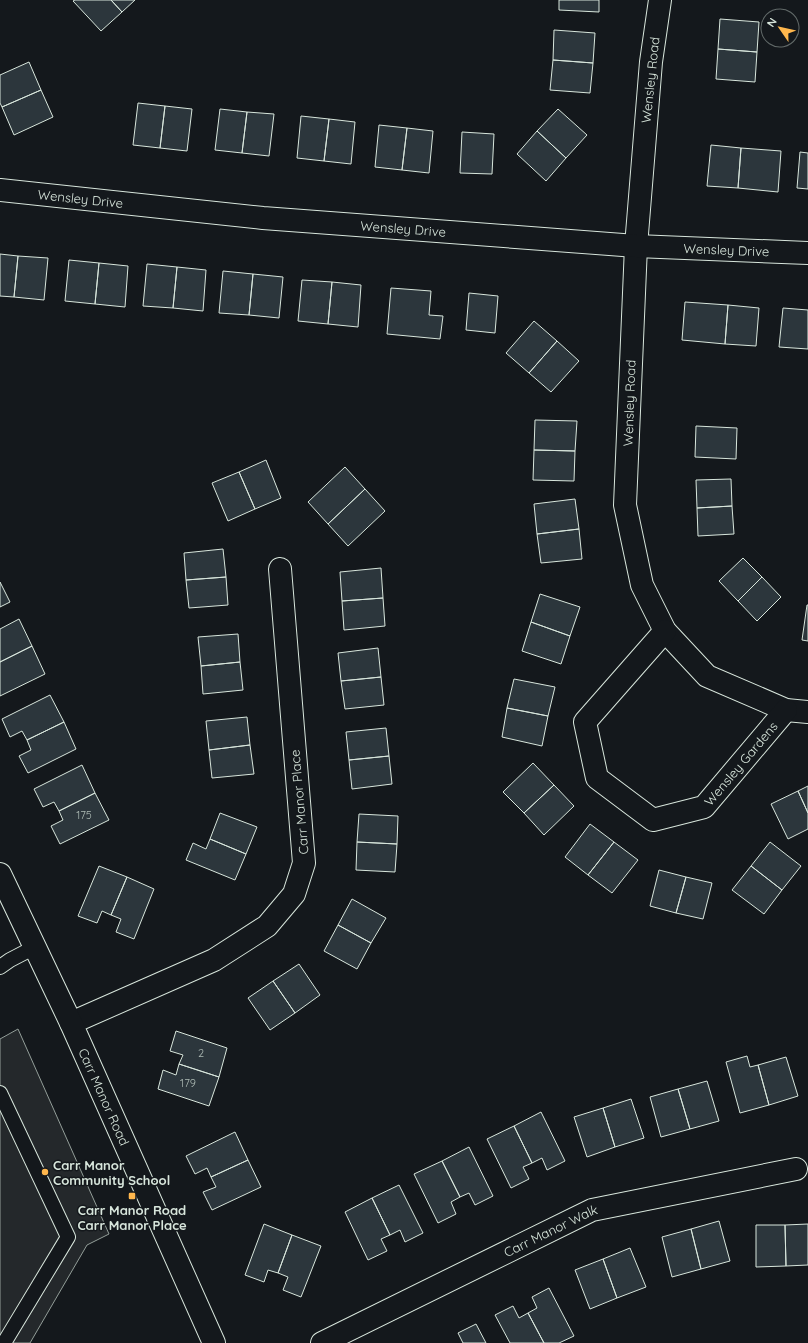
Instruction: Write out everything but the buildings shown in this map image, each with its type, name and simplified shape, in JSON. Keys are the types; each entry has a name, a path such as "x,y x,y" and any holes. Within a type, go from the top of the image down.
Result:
{"street":[{"name":"Wensley Road","path":"660,0 651,62 636,246 625,505 642,585 665,631 707,676 786,710 808,712"},
{"name":"Wensley Drive","path":"0,190 263,218 636,246 808,253"},
{"name":"Carr Manor Place","path":"71,1023 214,960 267,926 294,894 304,863 280,569"},
{"name":"Wensley Gardens","path":"665,631 585,722 597,778 654,820 704,807 786,710"},
{"name":"Carr Manor Road","path":"0,874 71,1023 214,1343"},
{"name":"Carr Manor Walk","path":"322,1343 592,1210 796,1169"}],"lane":[{"path":"0,967 35,947"},
{"path":"0,1093 68,1237 4,1343"}],"shaded area":[{"name":"Carr Manor Community School","path":"18,1029 109,1234 87,1245 30,1343 0,1343 0,1039"}],"place":[{"name":"Carr Manor Community School","path":"45,1172"},
{"name":"Carr Manor Road Carr Manor Place","path":"132,1196"}]}
